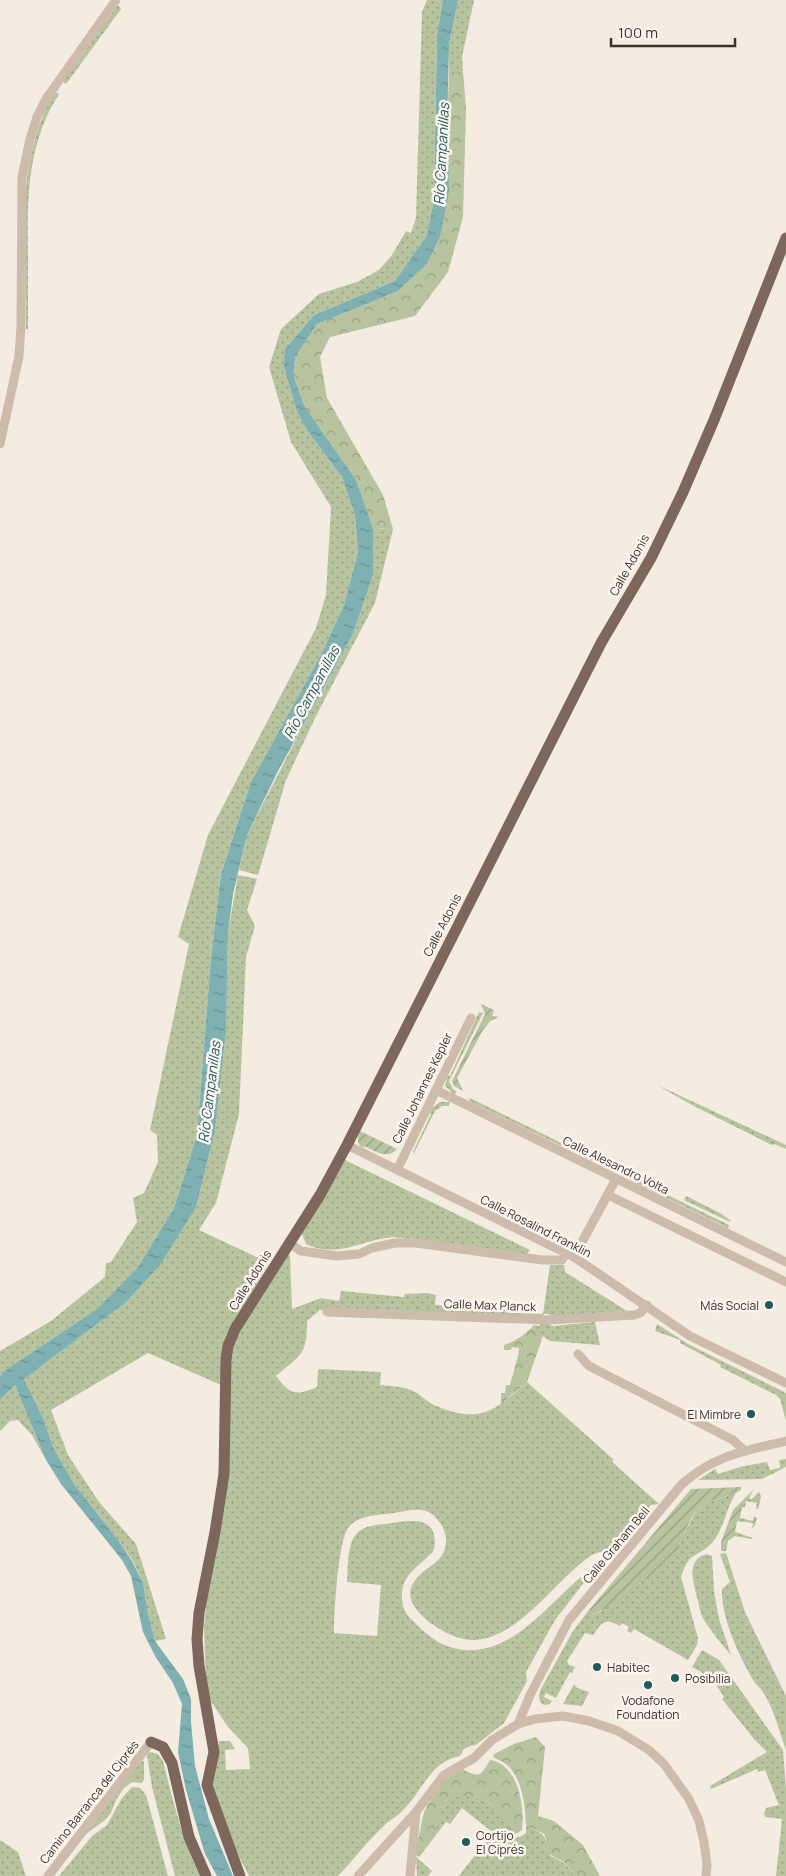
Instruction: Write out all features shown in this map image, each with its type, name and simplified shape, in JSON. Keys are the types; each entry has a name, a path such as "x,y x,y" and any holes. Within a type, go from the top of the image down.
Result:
{"main road":[{"name":"Calle Adonis","path":"240,1876 207,1784 214,1752 199,1666 197,1639 199,1613 224,1474 226,1359 228,1346 235,1329 320,1195 347,1145 601,643 651,558 683,492 718,411 786,238"},
{"path":"151,1742 163,1747 172,1763 189,1837 206,1876"}],"street":[{"path":"0,444 19,356 22,327 22,176 30,139 36,117 46,99 111,1"},
{"name":"Calle Johannes Kepler","path":"397,1170 470,1018"},
{"name":"Calle Alesandro Volta","path":"436,1090 786,1262"},
{"name":"Calle Rosalind Franklin","path":"347,1145 570,1255 700,1342 786,1383"},
{"path":"289,1243 301,1251 337,1256 359,1254 372,1248 394,1243 416,1244 542,1260 562,1260 570,1255 616,1179"},
{"path":"608,1195 786,1282"},
{"name":"Calle Max Planck","path":"327,1312 548,1320 634,1315 640,1313 646,1305"},
{"path":"578,1354 589,1366 733,1440 744,1451"},
{"name":"Calle Graham Bell","path":"518,1724 531,1693 569,1620 682,1484 698,1470 720,1458 786,1441"},
{"path":"358,1876 416,1812 444,1775 474,1758 492,1740 518,1724 535,1718 563,1716 589,1721 618,1731 649,1750 664,1764 677,1780 696,1813 704,1842 707,1865 706,1876"},
{"name":"Camino Barranca del Ciprés","path":"48,1876 151,1742"},
{"path":"410,1876 416,1812"}],"green space":[{"path":"427,0 443,0 437,35 434,200 427,235 395,281 314,315 285,349 309,433 342,477 355,515 358,552 344,605 322,653 251,782 221,874 211,958 197,1135 174,1208 138,1267 97,1309 7,1369 0,1376 0,1351 51,1321 105,1277 106,1263 111,1262 137,1222 133,1198 144,1193 158,1162 157,1135 150,1130 189,944 178,937 208,835 316,628 326,595 331,507 291,442 269,367 281,329 319,294 357,282 379,270 392,255 406,231 411,233 416,218 422,12"},
{"path":"458,0 474,0 462,57 463,71 449,72 449,45"},
{"path":"118,5 121,9 66,84 63,82"},
{"path":"463,71 466,109 463,217 448,272 415,316 330,337 320,357 327,398 383,495 393,529 373,528 356,480 305,407 294,378 295,356 317,324 398,291 427,264 440,237 449,72"},
{"path":"55,92 59,94 48,113 41,132 31,172 28,214 28,329 26,329 25,195 34,142 48,104"},
{"path":"373,528 393,529 375,603 315,718 286,780 258,875 239,870 247,835 353,634 373,575"},
{"path":"238,875 257,879 247,910 255,926 246,957 239,1114 216,1203 199,1230 269,1263 225,1338 221,1385 148,1353 51,1410 68,1455 99,1502 136,1544 166,1639 155,1641 143,1583 133,1561 74,1484 53,1447 44,1420 24,1379 124,1304 196,1207 215,1131 226,1031 228,933"},
{"path":"481,1004 494,1010 492,1016 499,1017 490,1021 483,1030 457,1078 463,1091 454,1086 452,1081 485,1014"},
{"path":"479,1012 483,1013 449,1081 456,1091 455,1095 445,1086 448,1075 450,1076"},
{"path":"657,1085 786,1145 786,1149 774,1144 772,1145 690,1104"},
{"path":"470,1098 608,1166 607,1168 469,1101"},
{"path":"440,1102 450,1102 449,1106 442,1106 435,1111 414,1153 431,1114 429,1112"},
{"path":"360,1131 397,1149 389,1154 385,1154 364,1146 363,1148 358,1140"},
{"path":"345,1160 530,1250 527,1254 393,1237 329,1250 306,1244 302,1234"},
{"path":"635,1179 729,1225 728,1228 634,1182"},
{"path":"686,1196 720,1213 731,1221 684,1200"},
{"path":"286,1255 290,1255 292,1309 321,1298 339,1301 341,1291 404,1297 405,1294 427,1293 436,1295 435,1305 543,1314 550,1265 564,1265 565,1272 627,1311 552,1316 544,1314 543,1317 320,1310 307,1321 306,1341 301,1353 276,1376 290,1390 304,1392 317,1387 319,1369 381,1372 380,1385 407,1389 417,1393 434,1405 462,1414 474,1414 494,1408 527,1382 614,1460 612,1462 659,1504 651,1505 618,1546 588,1558 526,1616 494,1636 477,1640 460,1638 442,1631 416,1609 411,1600 410,1591 414,1582 439,1559 445,1547 445,1531 433,1515 429,1512 414,1510 375,1515 357,1520 348,1528 339,1562 334,1633 377,1636 381,1585 347,1582 350,1547 357,1533 366,1527 410,1521 418,1521 430,1526 435,1539 434,1550 412,1571 404,1583 402,1598 404,1609 408,1616 428,1635 440,1643 456,1649 471,1650 500,1644 526,1627 577,1580 596,1567 555,1620 526,1672 527,1681 504,1723 476,1745 464,1749 460,1756 449,1759 441,1764 427,1778 400,1813 375,1835 338,1876 249,1876 232,1843 212,1787 219,1741 230,1741 235,1749 225,1750 226,1770 250,1769 248,1748 228,1727 210,1700 206,1685 204,1627 230,1348 239,1329"},
{"path":"595,1322 600,1345 550,1341 535,1331 534,1325 539,1326 541,1323 547,1323 552,1326"},
{"path":"657,1324 688,1344 786,1393 786,1421 780,1399 776,1395 720,1367 721,1365 680,1343 680,1340 655,1331"},
{"path":"534,1325 535,1331 543,1336 527,1382 501,1404 501,1393 505,1393 506,1385 510,1385 519,1348 512,1347 511,1350 504,1350 504,1345 520,1337"},
{"path":"15,1385 46,1460 32,1435 18,1420 10,1421 0,1431 0,1400"},
{"path":"786,1459 786,1467 762,1479 698,1480 715,1469 718,1474 744,1466 767,1462 770,1470 780,1468 779,1460"},
{"path":"741,1487 741,1490 736,1493 711,1502 697,1510 676,1553 663,1567 637,1584 604,1610 593,1614 589,1610 691,1489"},
{"path":"754,1489 749,1498 751,1500 759,1492 761,1496 758,1509 756,1509 757,1503 746,1501 745,1507 742,1507 740,1518 753,1521 754,1516 757,1518 755,1525 752,1529 753,1523 737,1521 735,1532 753,1538 735,1536 728,1541 726,1551 721,1551 721,1542 733,1510"},
{"path":"736,1493 716,1537 707,1548 690,1559 681,1577 698,1638 697,1645 688,1660 634,1629 631,1633 627,1631 629,1627 622,1623 620,1626 607,1621 593,1635 585,1633 567,1661 569,1665 575,1667 572,1673 570,1672 556,1698 546,1693 544,1697 552,1701 550,1704 544,1705 539,1698 541,1689 573,1631 589,1610 593,1614 600,1612 672,1557 696,1511 704,1504"},
{"path":"726,1553 745,1612 786,1696 786,1750 770,1706 743,1662 728,1625 722,1589 730,1582 720,1554"},
{"path":"707,1554 712,1556 714,1591 719,1619 731,1655 704,1620 695,1591 694,1566 700,1557"},
{"path":"702,1650 719,1660 783,1750 786,1788 786,1876 776,1876 782,1819 766,1817 764,1814 766,1808 779,1805 765,1770 758,1772 757,1769 711,1789 710,1786 767,1752 722,1699 724,1697 712,1678 692,1667"},
{"path":"574,1684 577,1688 589,1692 582,1706 563,1704"},
{"path":"536,1737 545,1747 538,1816 554,1821 583,1845 600,1876 575,1876 567,1865 549,1853 546,1849 547,1840 544,1834 526,1825 524,1801 517,1778 505,1764 493,1757 494,1754 514,1744"},
{"path":"149,1752 158,1754 163,1761 183,1834 200,1876 175,1876 152,1787 147,1755"},
{"path":"490,1760 500,1763 507,1769 518,1788 521,1798 522,1830 516,1834 510,1834 508,1825 498,1810 483,1800 465,1796 452,1798 441,1806 440,1820 437,1826 415,1854 424,1812 443,1782 462,1769 476,1775 479,1774"},
{"path":"144,1761 144,1780 141,1783 132,1782 124,1788 116,1800 111,1813 105,1820 86,1834 54,1876 51,1876 141,1762"},
{"path":"132,1787 140,1788 146,1795 168,1876 59,1876 92,1836 107,1825 122,1798"},
{"path":"465,1794 488,1802 495,1807 505,1818 510,1834 489,1834 491,1831 462,1808 450,1824 446,1822 419,1857 415,1854 439,1822 441,1805 449,1798"},
{"path":"526,1825 544,1836 548,1844 550,1856 558,1859 575,1876 459,1876 488,1838 498,1836 517,1838 526,1833"},
{"path":"0,1840 18,1852 26,1876 0,1876"},
{"path":"416,1857 432,1871 428,1876 417,1876"}],"water":[{"name":"Río Campanillas","path":"443,0 458,0 449,45 447,128 449,191 440,237 427,264 398,291 317,324 295,357 294,378 305,407 356,480 373,528 373,575 353,634 277,773 247,835 233,894 228,933 226,1031 215,1131 196,1207 160,1265 124,1304 24,1379 44,1420 53,1447 74,1484 132,1561 143,1583 155,1641 183,1679 191,1699 195,1766 209,1819 233,1876 217,1876 205,1854 186,1790 178,1752 182,1704 173,1683 155,1656 143,1632 131,1576 122,1560 61,1484 46,1460 15,1385 0,1400 0,1376 7,1369 97,1309 138,1267 174,1208 197,1135 211,958 221,874 251,782 322,653 344,605 358,552 355,515 342,477 309,433 297,411 284,366 285,349 314,315 395,281 427,235 434,200 437,35"}],"place":[{"name":"Más Social","path":"769,1305"},
{"name":"El Mimbre","path":"751,1414"},
{"name":"Habitec","path":"597,1667"},
{"name":"Posibilia","path":"675,1678"},
{"name":"Vodafone Foundation","path":"648,1685"},
{"name":"Cortijo El Ciprés","path":"466,1842"}]}
